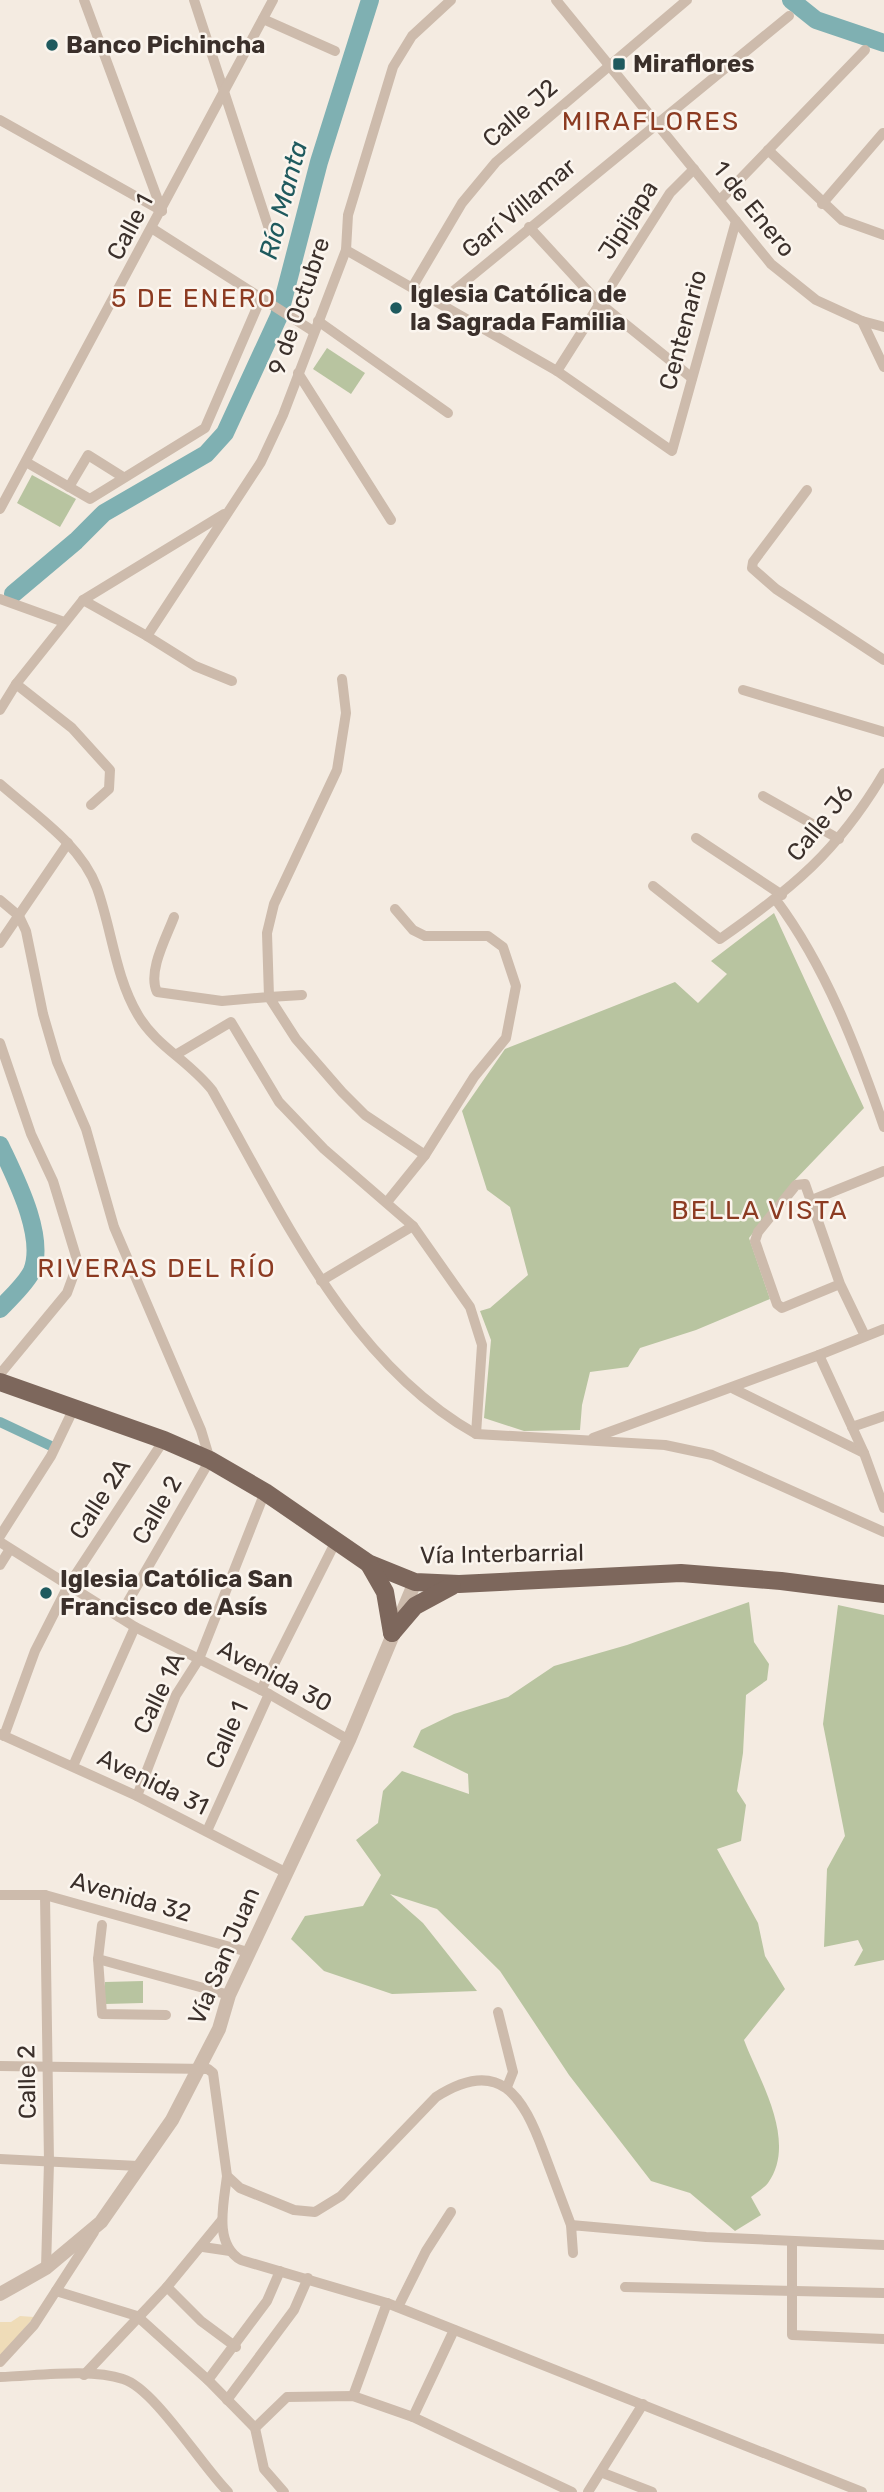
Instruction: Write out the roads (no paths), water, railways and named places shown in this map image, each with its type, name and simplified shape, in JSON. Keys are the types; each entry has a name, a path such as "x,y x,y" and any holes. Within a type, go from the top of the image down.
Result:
{"main road":[{"name":"Vía Interbarrial","path":"0,1382 164,1440 210,1460 265,1492 368,1563 415,1581 459,1584 681,1573 781,1581 884,1594"},
{"path":"368,1563 385,1591 393,1633"},
{"path":"393,1633 415,1606 459,1584"}],"street":[{"path":"84,0 162,211"},
{"path":"194,0 273,241"},
{"name":"Calle 1","path":"0,509 153,229 273,0"},
{"name":"9 de Octubre","path":"147,636 261,462 346,250 348,215 393,67 412,36 451,0"},
{"name":"1 de Enero","path":"556,0 784,278 816,300 862,321 884,327"},
{"name":"Calle J2","path":"412,286 462,204 486,172 687,0"},
{"name":"Garí Villamar","path":"440,302 656,122 789,16"},
{"path":"263,19 335,51"},
{"path":"720,200 865,50"},
{"path":"0,120 162,211"},
{"path":"822,204 883,133"},
{"path":"768,150 822,204 842,220 884,235"},
{"name":"Jipijapa","path":"557,371 598,302 670,193 694,169"},
{"name":"Centenario","path":"557,371 672,451 736,221"},
{"path":"529,227 598,302 692,378"},
{"path":"153,229 296,321 316,326 448,413"},
{"path":"346,250 557,371"},
{"path":"26,462 90,499 205,428 264,301"},
{"path":"862,321 884,367"},
{"path":"298,373 391,520"},
{"path":"68,487 88,455 123,477"},
{"path":"807,490 753,562 752,568 776,589 884,660"},
{"name":"9 de Octubre","path":"0,710 16,684 83,600 226,513"},
{"path":"0,599 64,622"},
{"path":"83,600 195,666 232,681"},
{"path":"342,679 346,713 337,770 274,904 267,933 269,998 296,1039 342,1092 365,1115 425,1155"},
{"path":"16,684 72,728 110,770 109,789 92,805"},
{"path":"743,690 884,732"},
{"name":"Calle J6","path":"653,886 720,939 779,898 809,872 839,838 884,773"},
{"path":"0,784 68,843 97,887 119,971 136,1013 153,1038 194,1067 212,1090 321,1281 368,1340 405,1380 452,1420 477,1434 665,1445 712,1455 884,1532"},
{"path":"763,796 839,838"},
{"path":"696,838 779,898 842,1018 884,1127"},
{"path":"0,943 68,843"},
{"path":"0,900 19,916 34,961 43,1014 57,1062 86,1129 114,1227 204,1437 210,1460"},
{"path":"387,1202 425,1155 474,1077 506,1038 516,986 503,947 488,936 425,936 413,930 395,909"},
{"path":"174,917 159,956 154,986 157,992 222,1001 302,995"},
{"path":"222,1001 231,1023 279,1102 324,1149 413,1226 450,1276 478,1327 482,1363 477,1434"},
{"path":"177,1054 231,1023"},
{"path":"0,1043 31,1134 56,1190 78,1263 67,1293 0,1374"},
{"path":"812,1200 884,1171"},
{"path":"840,1284 780,1307 756,1245 758,1232 796,1185 805,1184 840,1284 865,1336"},
{"path":"321,1281 413,1226"},
{"path":"589,1439 734,1389 884,1329"},
{"path":"820,1355 864,1453 884,1508"},
{"path":"734,1389 864,1453"},
{"path":"0,1536 51,1456 73,1410"},
{"path":"852,1427 884,1416"},
{"name":"Calle 2A","path":"2,1735 34,1651 68,1586 164,1440"},
{"name":"Calle 2","path":"119,1617 210,1460"},
{"name":"Calle 1A","path":"137,1796 176,1695 199,1659 265,1492"},
{"name":"Avenida 30","path":"0,1542 135,1627 265,1692 349,1740"},
{"name":"Calle 1","path":"207,1831 265,1692 335,1542"},
{"path":"0,1565 10,1549"},
{"name":"Vía San Juan","path":"0,2294 46,2267 101,2222 173,2120 219,2029 229,1995 248,1952 349,1740 415,1581"},
{"path":"74,1766 135,1627"},
{"name":"Avenida 31","path":"2,1735 137,1796 285,1872"},
{"name":"Avenida 32","path":"0,1895 45,1895 248,1952"},
{"name":"Calle 2","path":"45,1895 49,2162 46,2267"},
{"path":"102,1925 98,1959 102,2014 166,2015"},
{"path":"98,1959 229,1995"},
{"path":"498,2012 513,2073 507,2087"},
{"path":"0,2066 201,2067 213,2073 227,2176 222,2220 230,2251"},
{"path":"227,2176 240,2188 294,2210 314,2212 341,2196 436,2097 453,2086 475,2080 494,2081 507,2087 524,2106 532,2121 571,2225 573,2253"},
{"path":"0,2159 138,2166"},
{"path":"353,2396 393,2305 451,2212"},
{"path":"84,2375 203,2247 222,2220"},
{"path":"0,2362 34,2325 101,2222"},
{"path":"571,2225 792,2242 884,2245"},
{"path":"792,2242 792,2334 884,2339"},
{"path":"203,2247 230,2251 242,2260 393,2305 862,2492"},
{"path":"208,2380 236,2347 267,2301 280,2271"},
{"path":"227,2400 294,2310 308,2278"},
{"path":"167,2287 201,2321 236,2347"},
{"path":"625,2287 884,2293"},
{"path":"56,2291 137,2316 208,2380 255,2428 264,2469 285,2492"},
{"path":"413,2417 454,2330"},
{"path":"0,2377 84,2375 123,2379 146,2391 228,2492"},
{"path":"255,2428 287,2397 353,2396 413,2417 572,2492"},
{"path":"588,2492 603,2473 643,2404"},
{"path":"603,2473 652,2492"}],"waterway":[{"name":"Río Manta","path":"13,594 76,541 104,513 206,454 225,433 279,316 319,162 370,0"},
{"path":"791,0 816,20 884,43"},
{"name":"Río Manta","path":"0,1145 27,1207 35,1241 32,1271 0,1309"},
{"path":"0,1422 51,1446"}],"place":[{"name":"Banco Pichincha","path":"52,45"},
{"name":"Miraflores","path":"619,64"},
{"name":"Iglesia Católica de la Sagrada Familia","path":"396,308"},
{"name":"Iglesia Católica San Francisco de Asís","path":"46,1593"}],"district":[{"name":"MIRAFLORES","path":"651,121"},
{"name":"5 DE ENERO","path":"194,298"},
{"name":"BELLA VISTA","path":"760,1210"},
{"name":"RIVERAS DEL RÍO","path":"157,1268"}]}
